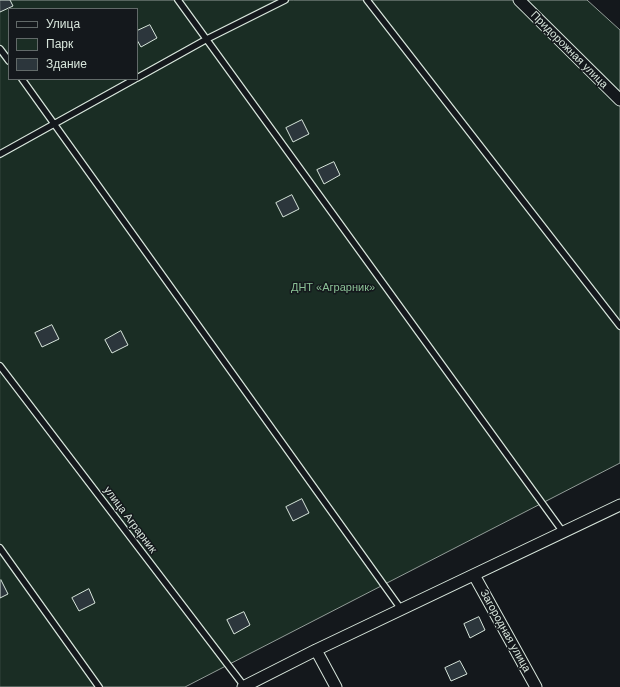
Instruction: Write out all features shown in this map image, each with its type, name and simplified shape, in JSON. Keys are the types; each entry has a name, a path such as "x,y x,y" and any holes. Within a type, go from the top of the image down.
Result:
{"street":[{"name":"Придорожная улица","path":"519,0 620,100"},
{"path":"244,687 316,650 620,505"},
{"name":"Загородная улица","path":"474,575 536,687"},
{"path":"316,650 336,687"}],"lane":[{"path":"178,0 563,532"},
{"path":"138,78 207,39 285,0"},
{"path":"367,0 620,326"},
{"path":"0,49 8,60"},
{"path":"23,80 401,609"},
{"path":"0,154 134,80"},
{"name":"улица Аграрник","path":"0,366 244,687"},
{"path":"0,548 99,687"}],"green space":[{"name":"ДНТ «Аграрник»","path":"0,0 587,0 620,30 620,463 185,687 0,687"}],"building":[{"path":"0,0 10,0 13,6 0,12"},
{"path":"150,25 157,38 141,47 138,42 138,31"},
{"path":"302,120 309,134 293,142 286,128"},
{"path":"334,162 340,175 324,184 317,170"},
{"path":"292,195 299,209 283,217 276,203"},
{"path":"52,325 59,339 42,347 35,333"},
{"path":"121,331 128,345 112,353 105,340"},
{"path":"302,499 309,513 293,521 286,507"},
{"path":"1,580 8,594 0,598 0,581"},
{"path":"89,589 95,603 79,611 72,598"},
{"path":"244,612 250,625 234,634 227,620"},
{"path":"479,617 485,630 470,638 464,624"},
{"path":"460,661 467,674 451,681 445,668"}]}
